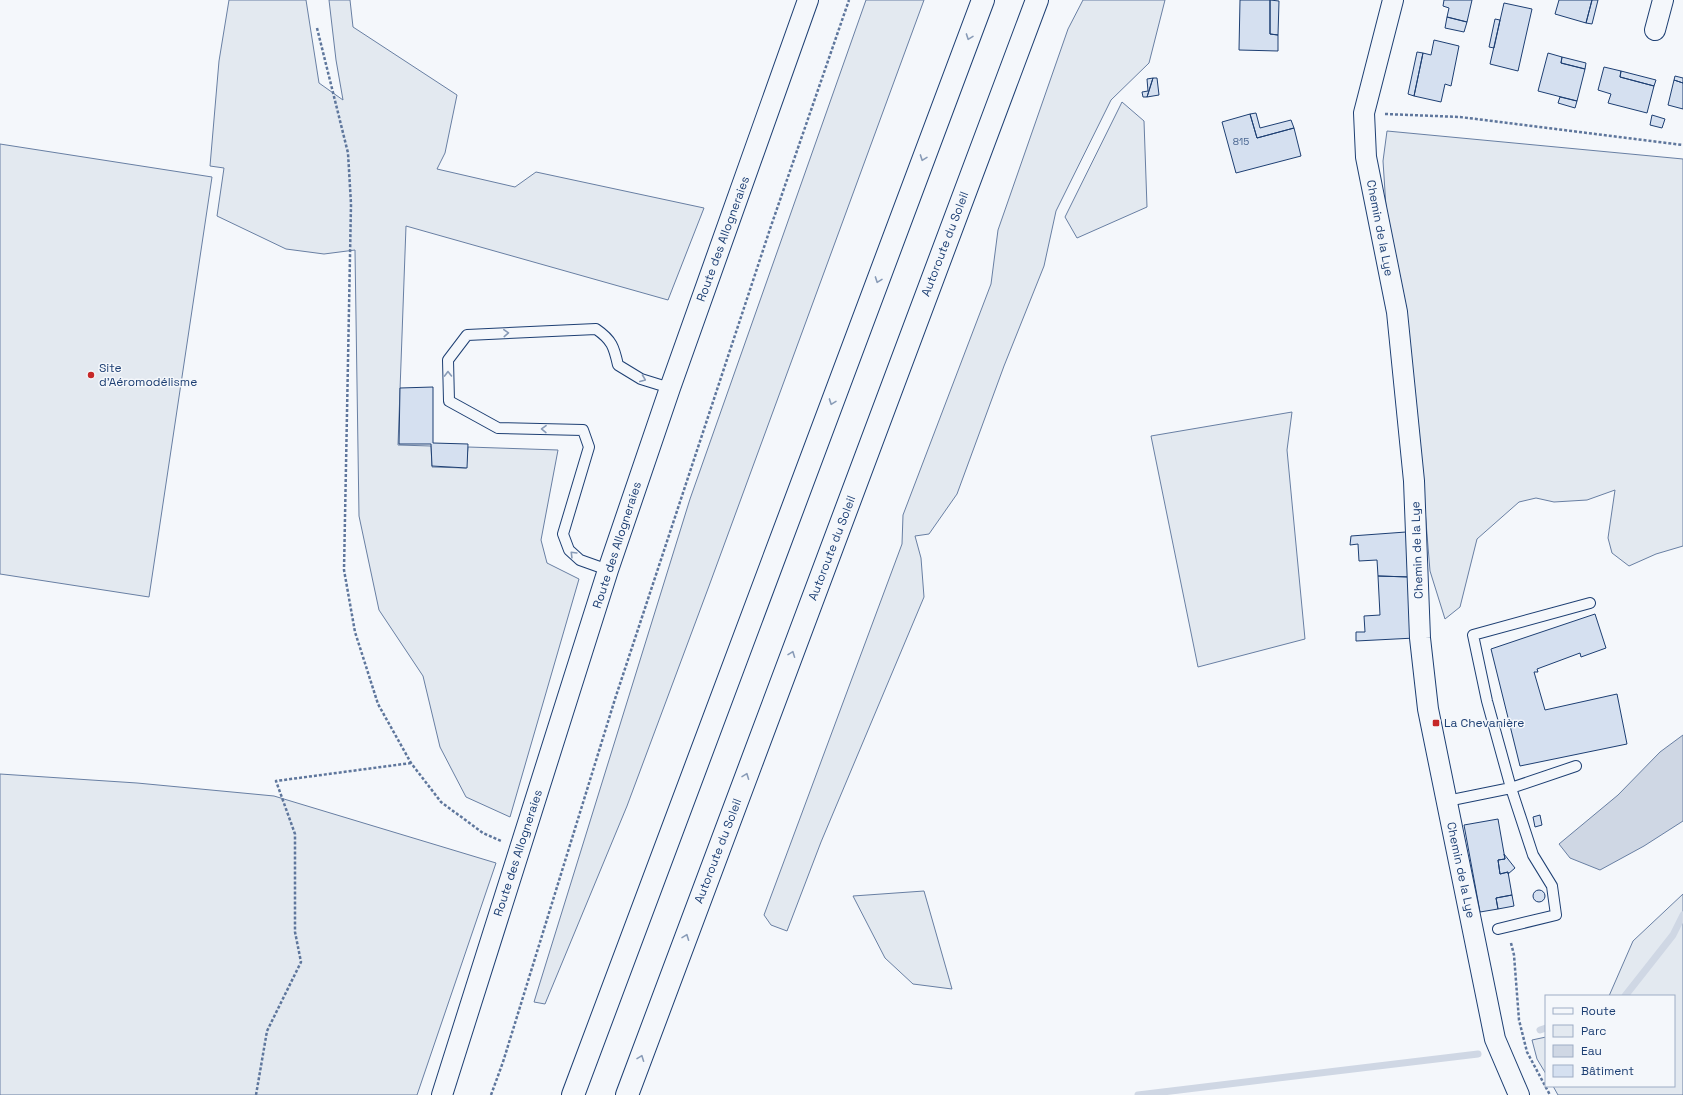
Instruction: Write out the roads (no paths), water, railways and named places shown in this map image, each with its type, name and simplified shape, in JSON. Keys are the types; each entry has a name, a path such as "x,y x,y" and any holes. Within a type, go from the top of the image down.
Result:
{"highway":[{"path":"573,1095 983,0"},
{"name":"Autoroute du Soleil","path":"627,1095 1037,0"}],"street":[{"name":"Route des Allogneraies","path":"442,1095 608,570 670,388 808,0"},
{"name":"Chemin de la Lye","path":"1393,0 1364,113 1366,157 1397,312 1414,481 1420,638 1428,709 1495,1039 1519,1095"},
{"path":"1655,30 1663,0"}],"lane":[{"path":"608,570 580,560 569,550 563,534 589,446 583,430 498,428 449,401 448,360 467,335 596,329 608,337 615,349 618,365 641,379 670,388"},
{"path":"1503,928 1556,915 1552,886 1533,855 1511,788 1487,701 1473,635 1590,603"},
{"path":"1447,801 1511,788 1576,766"}],"water":[{"path":"1683,735 1683,821 1644,846 1600,870 1570,858 1559,844 1618,795 1660,752"}],"waterway":[{"path":"1626,995 1673,935 1683,915"},
{"path":"1540,1030 1545,1028"},
{"path":"1138,1095 1478,1054"}],"place":[{"name":"Site d'Aéromodélisme","path":"91,375"},
{"name":"La Chevanière","path":"1436,723"}]}
